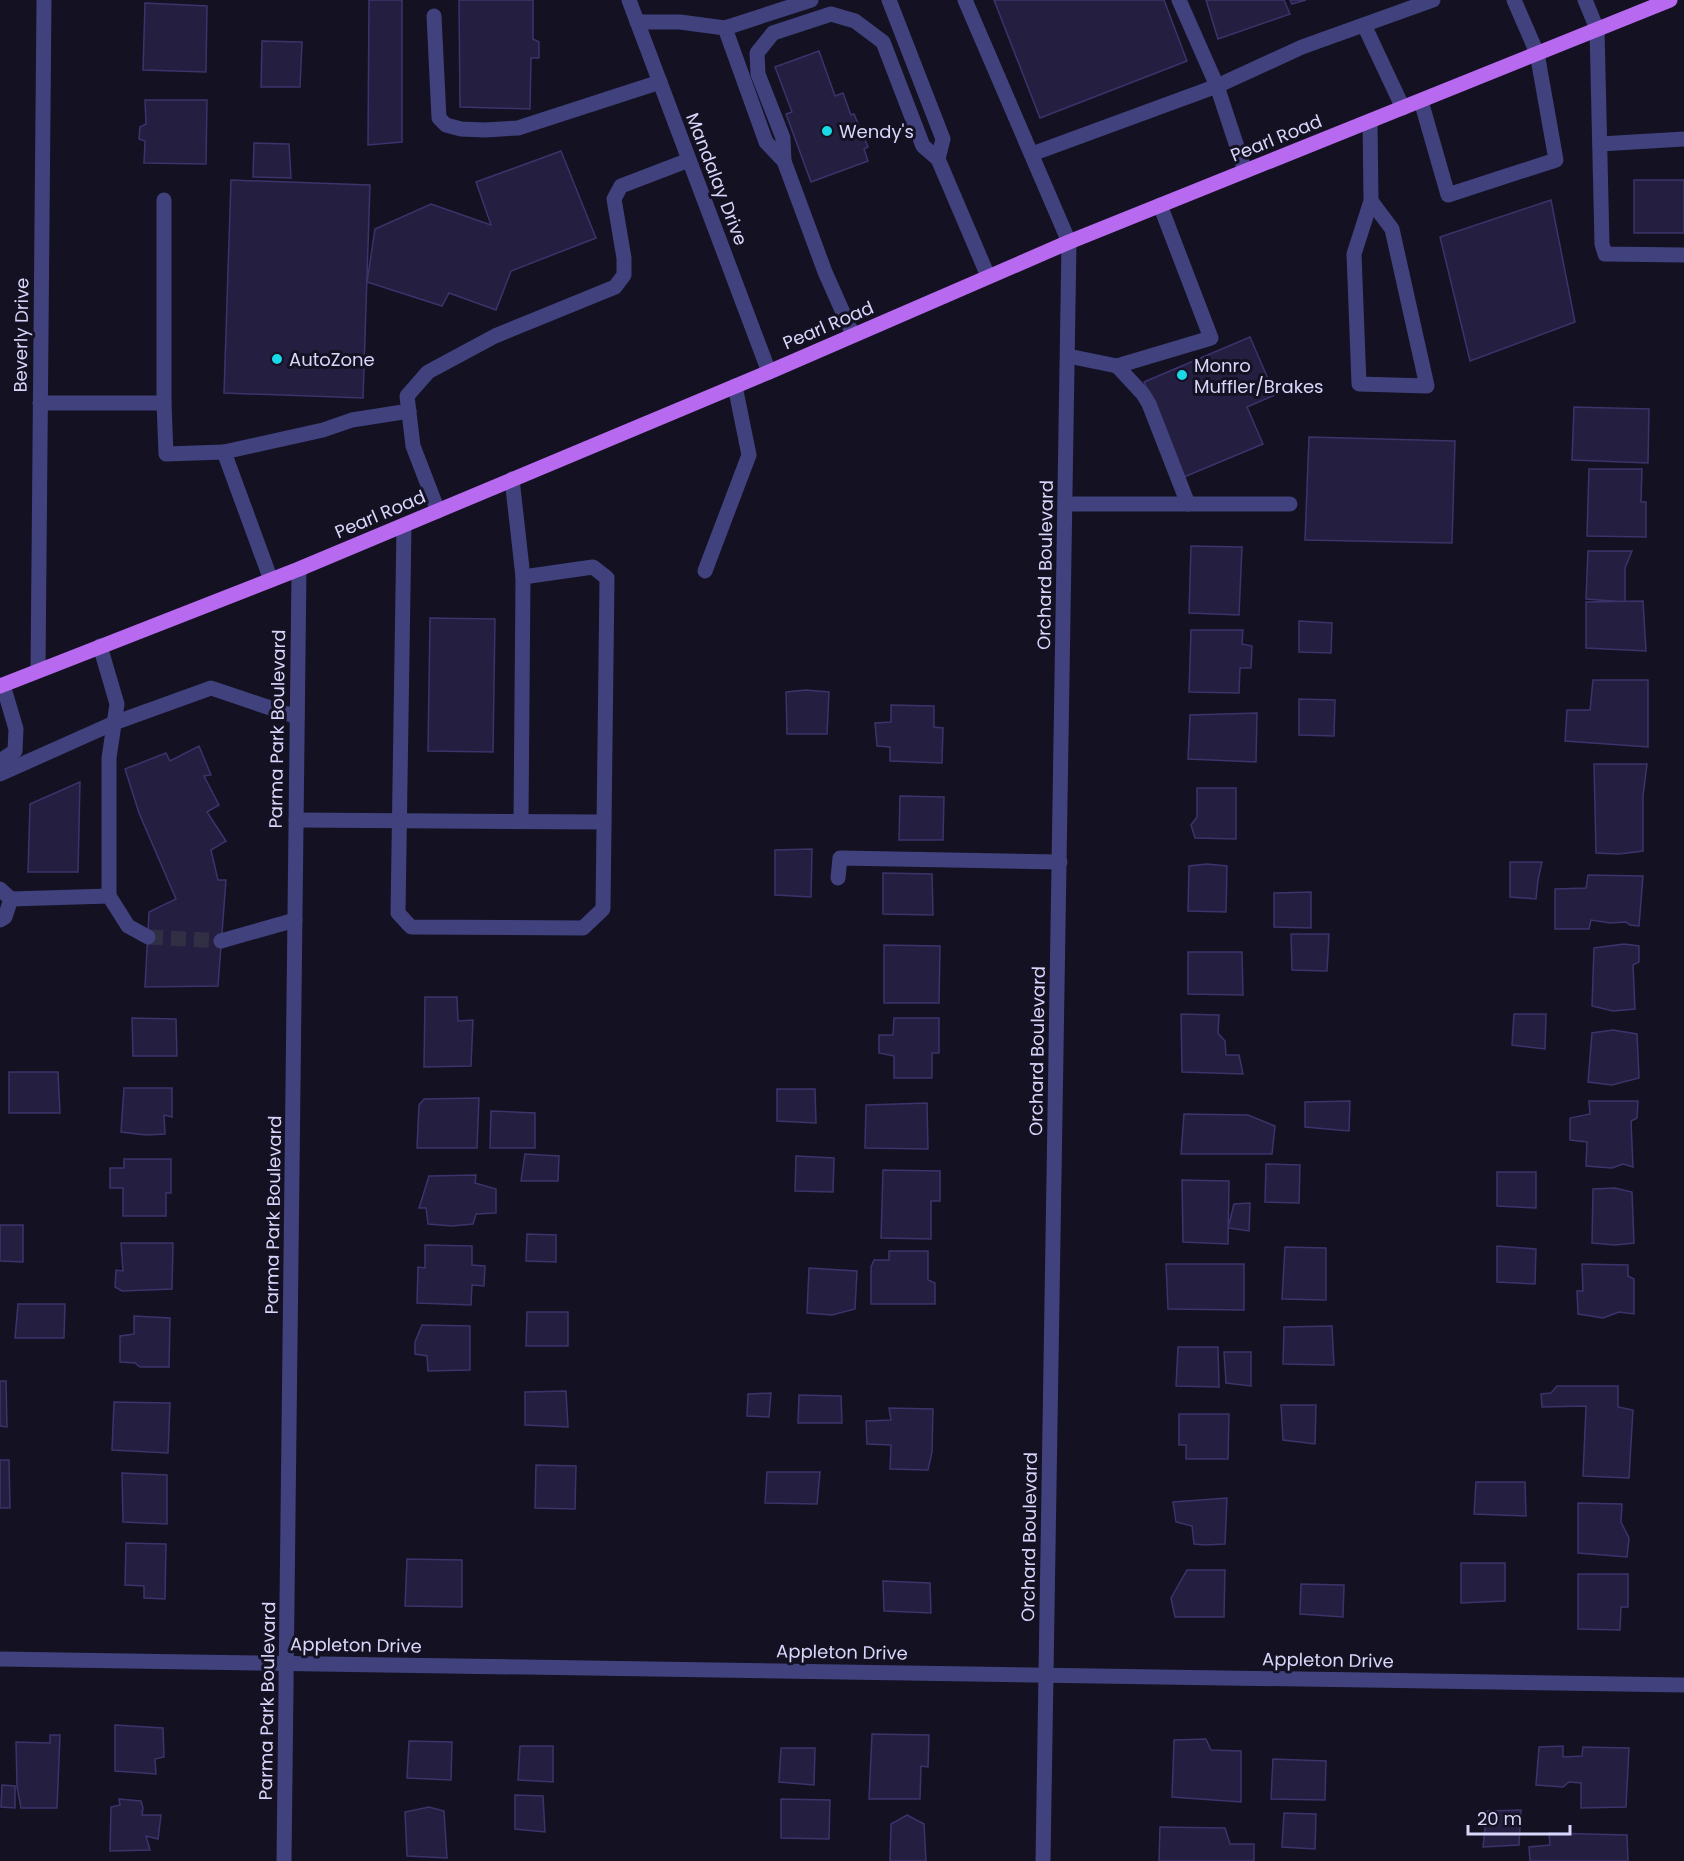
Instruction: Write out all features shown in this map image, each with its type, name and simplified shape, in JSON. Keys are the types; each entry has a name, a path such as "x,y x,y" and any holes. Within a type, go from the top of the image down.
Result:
{"main road":[{"name":"Pearl Road","path":"1,685 299,569 854,336 1069,242 1670,0"}],"street":[{"name":"Beverly Drive","path":"38,670 44,0"},
{"name":"Mandalay Drive","path":"629,0 769,372"},
{"path":"638,22 680,22 725,28 811,0"},
{"path":"890,0 943,139 938,159"},
{"path":"965,0 1069,242"},
{"path":"1179,0 1217,86 1245,171"},
{"path":"1032,154 1217,86 1302,47 1433,0"},
{"path":"1421,100 1448,195 1556,160 1537,53 1514,0"},
{"path":"1585,0 1597,29 1602,244 1605,254 1684,255"},
{"path":"854,336 825,272 784,161 783,138 758,74 758,53 773,33 831,14 855,21 883,42 923,146 938,159 988,276"},
{"path":"434,16 439,118 446,125 484,130 518,128 660,82"},
{"path":"1364,25 1403,108"},
{"path":"725,28 766,142 784,161"},
{"path":"1370,121 1371,201 1354,254 1359,384 1427,386 1392,229 1371,201"},
{"path":"1600,144 1684,139"},
{"path":"438,511 412,446 407,396 428,372 495,336 615,287 624,275 624,258 614,199 621,186 689,160"},
{"path":"165,200 166,454 224,452 323,430 352,420 409,411"},
{"path":"1068,356 1117,366 1211,338 1160,205"},
{"name":"Orchard Boulevard","path":"1044,1861 1069,242"},
{"path":"1117,366 1143,394 1149,404 1188,504"},
{"path":"705,571 749,455 735,386"},
{"path":"40,403 165,403"},
{"path":"224,452 271,580"},
{"path":"512,479 523,577 520,821"},
{"path":"1065,504 1290,504"},
{"path":"404,525 398,913 411,927 583,928 603,909 607,578 593,567 523,577"},
{"name":"Parma Park Boulevard","path":"284,1861 299,569"},
{"path":"100,646 117,704 109,758 109,896 128,926 148,937"},
{"path":"0,761 15,751 16,740 16,729 1,685"},
{"path":"0,774 114,723 211,688 297,717"},
{"path":"296,820 604,822"},
{"path":"838,878 840,858 1059,862"},
{"path":"0,920 5,917 6,894 109,896"},
{"path":"221,941 295,920"},
{"name":"Appleton Drive","path":"0,1659 1684,1685"}],"building":[{"path":"369,0 402,0 402,142 368,145"},
{"path":"459,0 533,0 533,39 539,42 539,58 531,58 530,109 460,107"},
{"path":"994,0 1164,0 1187,61 1040,118"},
{"path":"1206,0 1284,0 1290,14 1218,39"},
{"path":"1290,0 1306,0 1292,4"},
{"path":"145,3 207,6 206,72 143,70"},
{"path":"262,41 302,42 300,87 261,87"},
{"name":"Wendy's","path":"819,51 835,96 843,93 851,115 854,114 868,147 864,149 868,161 811,182 786,114 792,112 775,67"},
{"path":"145,100 207,100 206,164 144,163 145,141 139,139 140,127 146,124"},
{"path":"254,143 289,144 291,178 253,177"},
{"path":"561,151 596,238 511,271 496,310 449,293 442,306 367,282 375,229 431,204 491,225 476,182"},
{"path":"231,180 370,185 363,398 224,393"},
{"path":"1634,180 1684,180 1684,233 1634,233"},
{"path":"1551,200 1575,322 1470,361 1440,237"},
{"path":"1250,337 1275,395 1247,407 1263,444 1184,477 1144,382"},
{"path":"1574,407 1649,409 1648,463 1572,460"},
{"path":"1309,437 1455,441 1452,543 1305,540"},
{"path":"1589,469 1642,469 1641,502 1646,502 1646,537 1587,536"},
{"path":"1191,546 1242,547 1239,615 1189,613"},
{"path":"1588,551 1632,551 1625,568 1625,602 1586,599"},
{"path":"1643,601 1646,651 1586,648 1586,602"},
{"path":"430,618 495,619 493,752 428,751"},
{"path":"1299,621 1332,623 1331,653 1299,652"},
{"path":"1191,630 1243,630 1242,644 1252,646 1251,668 1240,668 1239,693 1189,692"},
{"path":"1593,680 1648,680 1648,747 1565,741 1567,710 1590,710"},
{"path":"806,690 829,692 827,734 787,734 786,692"},
{"path":"1299,699 1335,700 1334,736 1299,735"},
{"path":"891,705 934,706 934,727 943,728 942,763 890,761 890,747 877,746 875,723 891,722"},
{"path":"1257,713 1256,762 1188,759 1190,715"},
{"path":"199,746 211,775 204,776 219,805 207,812 226,841 211,850 218,880 226,880 218,986 145,987 149,912 176,899 139,813 125,769 166,753 170,761"},
{"path":"1594,764 1647,764 1643,796 1643,851 1619,854 1596,853"},
{"path":"80,782 78,872 28,872 30,804"},
{"path":"1197,788 1236,788 1236,839 1195,838 1191,825 1197,817"},
{"path":"900,796 944,797 943,840 899,840"},
{"path":"812,849 811,897 775,895 775,850"},
{"path":"1510,862 1542,862 1536,899 1510,897"},
{"path":"1207,864 1227,866 1226,912 1188,911 1189,866"},
{"path":"883,873 932,874 933,915 883,914"},
{"path":"1588,875 1643,876 1639,926 1626,922 1610,923 1591,920 1589,929 1555,929 1555,889 1586,888"},
{"path":"1311,892 1311,928 1274,927 1274,893"},
{"path":"1291,934 1329,934 1327,971 1292,970"},
{"path":"1624,944 1639,946 1639,962 1633,965 1635,1009 1613,1011 1592,1006 1594,948"},
{"path":"884,945 940,946 939,1003 884,1003"},
{"path":"1188,952 1242,952 1243,995 1188,994"},
{"path":"425,997 457,997 458,1021 473,1020 471,1066 424,1067"},
{"path":"1181,1014 1219,1015 1218,1033 1225,1041 1226,1055 1239,1055 1243,1074 1182,1072"},
{"path":"1514,1014 1546,1014 1545,1049 1512,1045"},
{"path":"132,1018 176,1019 177,1056 133,1056"},
{"path":"894,1018 939,1018 939,1053 932,1053 932,1078 894,1078 894,1056 879,1053 879,1035 893,1035"},
{"path":"1613,1030 1637,1034 1639,1078 1612,1085 1588,1082 1592,1033"},
{"path":"9,1072 58,1072 60,1113 9,1113"},
{"path":"124,1088 172,1088 172,1117 164,1115 165,1134 146,1135 121,1132"},
{"path":"777,1089 815,1089 816,1123 777,1121"},
{"path":"479,1098 477,1148 417,1148 419,1105 424,1099"},
{"path":"1350,1101 1349,1131 1305,1127 1305,1102"},
{"path":"1589,1101 1638,1101 1637,1118 1631,1121 1633,1167 1623,1164 1612,1168 1586,1166 1587,1142 1570,1140 1570,1118 1590,1114"},
{"path":"927,1103 928,1149 865,1148 866,1105"},
{"path":"491,1111 535,1113 535,1148 490,1148"},
{"path":"1184,1114 1248,1115 1275,1126 1272,1154 1181,1154"},
{"path":"525,1154 559,1156 558,1181 521,1181"},
{"path":"796,1156 834,1158 833,1192 795,1191"},
{"path":"124,1159 171,1159 171,1193 166,1193 166,1216 123,1216 123,1188 110,1188 110,1168 124,1168"},
{"path":"1266,1164 1300,1165 1299,1203 1265,1202"},
{"path":"883,1170 940,1171 940,1201 931,1201 931,1239 881,1238"},
{"path":"1497,1172 1536,1172 1536,1208 1497,1206"},
{"path":"476,1175 475,1183 496,1189 496,1213 476,1214 473,1224 452,1226 428,1224 426,1208 419,1208 429,1176"},
{"path":"1182,1180 1229,1181 1228,1244 1183,1242"},
{"path":"1615,1188 1632,1192 1634,1243 1615,1245 1592,1243 1593,1189"},
{"path":"1250,1203 1249,1231 1228,1228 1234,1204"},
{"path":"0,1225 23,1225 23,1262 0,1261"},
{"path":"527,1234 556,1235 556,1262 526,1261"},
{"path":"121,1243 173,1243 172,1289 122,1291 115,1287 116,1270 123,1271"},
{"path":"425,1245 472,1246 472,1265 485,1266 484,1286 472,1285 471,1305 417,1303 418,1267 425,1268"},
{"path":"1497,1246 1536,1249 1535,1284 1497,1282"},
{"path":"1285,1247 1326,1248 1326,1300 1282,1299"},
{"path":"889,1251 928,1251 928,1280 935,1283 935,1304 871,1304 871,1267 874,1260 889,1260"},
{"path":"1166,1264 1244,1264 1244,1310 1168,1309"},
{"path":"1582,1264 1628,1265 1628,1276 1634,1279 1634,1314 1619,1312 1603,1318 1578,1314 1577,1291 1583,1291"},
{"path":"809,1268 857,1271 855,1309 832,1315 807,1313"},
{"path":"18,1304 65,1304 64,1338 15,1338"},
{"path":"527,1312 568,1312 568,1346 526,1346"},
{"path":"134,1316 170,1318 169,1367 140,1367 135,1363 120,1362 120,1336 134,1334"},
{"path":"422,1325 470,1326 470,1370 428,1371 427,1356 415,1354 415,1342"},
{"path":"1332,1326 1334,1365 1283,1364 1284,1327"},
{"path":"1178,1347 1218,1347 1219,1387 1176,1386"},
{"path":"1224,1352 1251,1352 1251,1386 1226,1383"},
{"path":"0,1381 6,1381 7,1427 0,1426"},
{"path":"1557,1386 1618,1386 1618,1407 1633,1410 1629,1478 1583,1476 1586,1406 1542,1407 1541,1394 1551,1393"},
{"path":"566,1391 568,1427 525,1425 525,1392"},
{"path":"771,1393 769,1417 747,1416 748,1394"},
{"path":"799,1395 841,1396 842,1423 798,1423"},
{"path":"114,1402 170,1403 168,1453 112,1450"},
{"path":"1281,1405 1316,1405 1315,1444 1283,1440"},
{"path":"889,1408 933,1409 932,1452 928,1470 890,1469 891,1445 867,1444 866,1421 891,1420"},
{"path":"1179,1414 1229,1414 1228,1459 1186,1459 1186,1445 1179,1445"},
{"path":"0,1460 9,1460 10,1508 0,1508"},
{"path":"536,1465 576,1466 575,1509 535,1508"},
{"path":"767,1472 820,1472 817,1504 765,1503"},
{"path":"122,1473 167,1475 167,1524 123,1522"},
{"path":"1476,1482 1525,1482 1526,1516 1474,1514"},
{"path":"1227,1498 1225,1544 1194,1544 1192,1526 1176,1522 1173,1502"},
{"path":"1578,1503 1622,1504 1621,1522 1629,1538 1627,1557 1578,1553"},
{"path":"126,1543 166,1544 165,1599 144,1598 144,1586 125,1585"},
{"path":"407,1559 462,1560 462,1607 405,1606"},
{"path":"1461,1563 1505,1563 1505,1601 1461,1603"},
{"path":"1187,1570 1225,1570 1224,1617 1175,1617 1171,1598"},
{"path":"1578,1574 1628,1574 1628,1607 1621,1607 1620,1630 1578,1629"},
{"path":"883,1581 930,1583 931,1613 884,1611"},
{"path":"1301,1584 1344,1585 1343,1617 1300,1614"},
{"path":"115,1725 163,1728 164,1757 155,1759 156,1774 115,1771"},
{"path":"872,1734 929,1735 928,1767 921,1766 920,1799 869,1799"},
{"path":"50,1735 60,1735 57,1808 21,1808 17,1787 16,1742 50,1743"},
{"path":"1206,1739 1211,1750 1241,1751 1241,1802 1172,1797 1174,1740"},
{"path":"409,1741 452,1742 451,1780 407,1778"},
{"path":"520,1746 553,1746 553,1782 518,1780"},
{"path":"1563,1746 1563,1757 1582,1756 1583,1747 1629,1748 1626,1807 1581,1808 1581,1783 1569,1782 1563,1787 1536,1785 1539,1747"},
{"path":"781,1748 815,1748 814,1785 779,1782"},
{"path":"1273,1759 1326,1761 1325,1800 1271,1799"},
{"path":"2,1785 15,1786 15,1808 1,1807"},
{"path":"515,1795 543,1796 545,1832 515,1829"},
{"path":"119,1799 141,1801 142,1815 161,1815 158,1839 146,1836 150,1850 110,1851 111,1807 120,1805"},
{"path":"781,1799 830,1800 829,1839 781,1838"},
{"path":"429,1807 444,1811 447,1858 407,1856 405,1812"},
{"path":"1521,1810 1519,1845 1483,1847 1487,1811"},
{"path":"1284,1813 1316,1814 1315,1849 1282,1847"},
{"path":"907,1815 924,1824 926,1861 890,1861 891,1824"},
{"path":"1160,1827 1225,1828 1230,1844 1254,1844 1254,1861 1159,1861"},
{"path":"1549,1833 1627,1835 1628,1861 1530,1861 1529,1847 1550,1845"}],"tunnel":[{"path":"148,937 221,941"}],"place":[{"name":"Wendy's","path":"827,131"},
{"name":"AutoZone","path":"277,359"},
{"name":"Monro Muffler/Brakes","path":"1182,375"}]}
